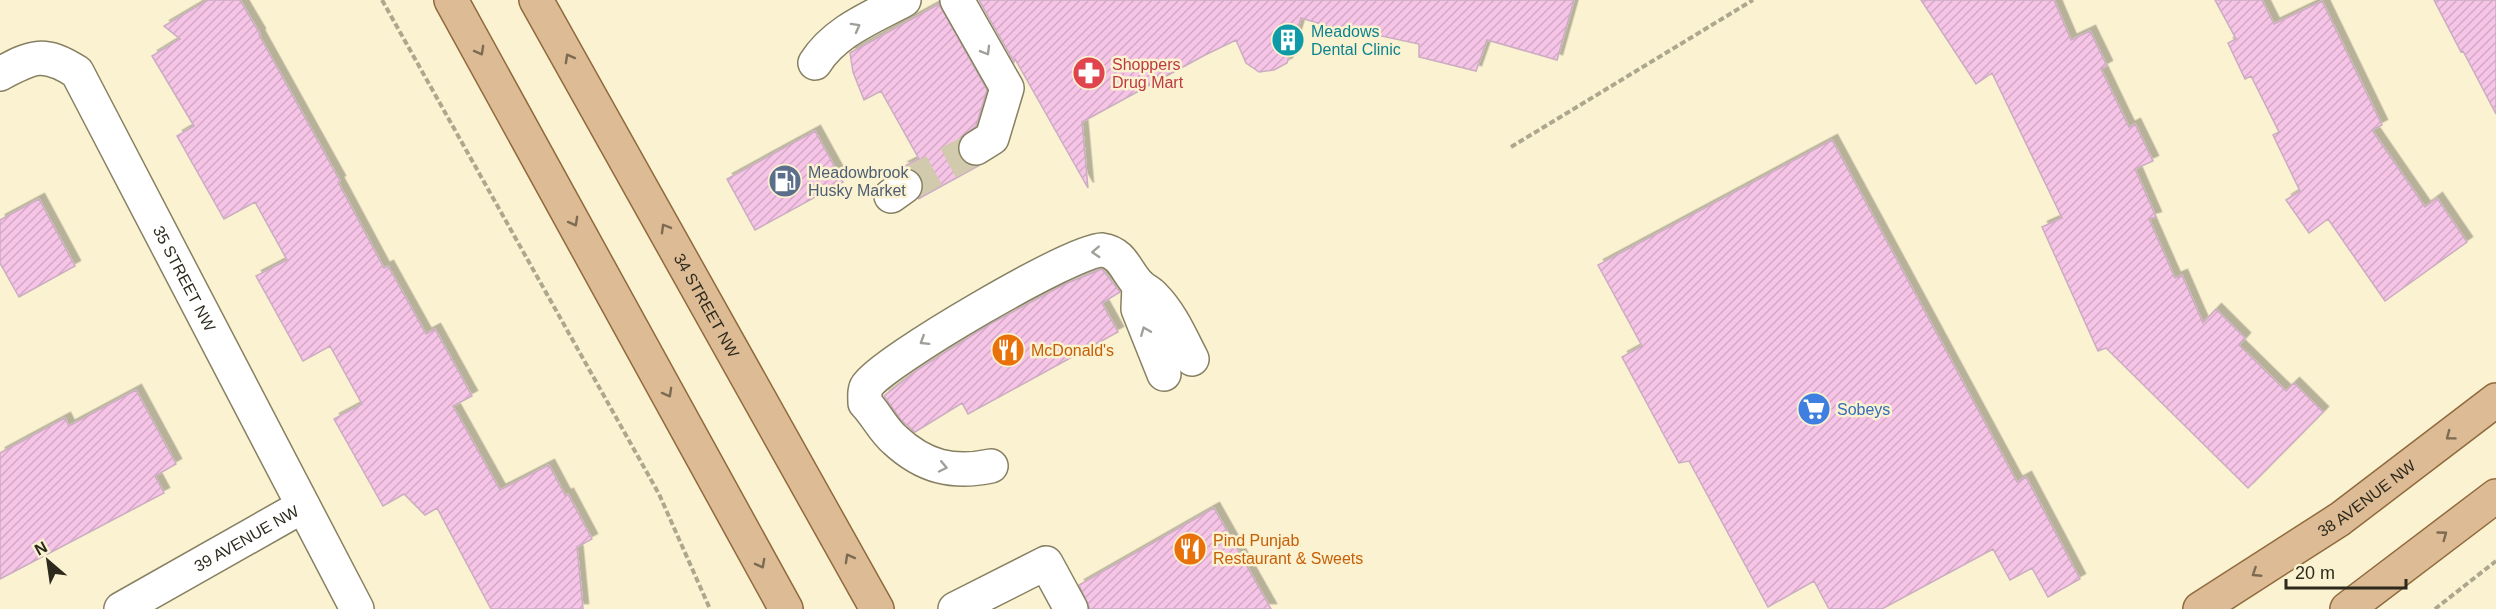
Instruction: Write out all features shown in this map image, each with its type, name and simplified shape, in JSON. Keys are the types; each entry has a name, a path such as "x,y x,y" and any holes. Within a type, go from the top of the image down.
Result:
{"main road":[{"path":"451,0 786,609"},
{"name":"34 STREET NW","path":"536,0 877,609"},
{"name":"38 AVENUE NW","path":"2200,609 2340,519 2496,400"},
{"path":"2347,609 2496,496"}],"street":[{"path":"815,63 842,34 904,0"},
{"path":"957,0 1007,88 992,138 976,148"},
{"name":"35 STREET NW","path":"0,75 34,58 57,60 77,72 303,506"},
{"path":"991,466 972,470 940,468 917,456 894,440 865,403 866,387 891,363 930,338 1088,252 1101,250 1116,254 1126,264 1139,285 1153,295 1168,314 1192,358"},
{"path":"1139,285 1137,309 1164,374"},
{"name":"39 AVENUE NW","path":"121,609 303,506 357,609"},
{"path":"955,609 1046,563 1071,609"}],"path":[{"path":"381,0 658,494 710,609"},
{"path":"1511,147 1753,0"},
{"path":"2435,609 2496,561"}],"building":[{"path":"208,0 240,0 340,181 338,182 384,268 388,266 426,334 435,329 472,396 453,406 500,490 549,465 565,495 568,494 592,539 577,547 583,609 491,609 437,508 425,515 404,494 383,506 334,419 362,404 330,346 303,361 256,276 287,260 255,202 224,219 177,136 194,126 152,56 180,39 164,26"},
{"path":"979,0 1574,0 1557,60 1487,40 1476,71 1419,57 1419,44 1363,32 1361,36 1301,18 1287,63 1274,70 1259,72 1246,63 1236,40 1082,122 1088,188"},
{"path":"1921,0 2054,0 2071,40 2090,31 2107,66 2101,69 2129,127 2135,124 2153,161 2135,169 2156,217 2149,219 2175,278 2182,275 2203,323 2216,309 2245,338 2239,345 2286,391 2294,383 2323,412 2248,488 2106,348 2098,351 2042,227 2062,218 1992,73 1976,84"},
{"path":"2215,0 2262,0 2274,24 2322,1 2382,125 2372,130 2425,207 2437,198 2467,242 2385,301 2328,219 2309,233 2286,200 2300,191 2273,135 2279,132 2251,76 2245,79 2228,43 2236,39"},
{"path":"2434,0 2496,0 2496,114 2463,51 2461,52"},
{"path":"939,4 987,90 976,126 960,139 957,148 960,157 967,164 978,166 918,199 924,185 921,176 913,169 903,167 919,159 881,91 864,100 853,72 850,53"},
{"name":"Meadowbrook Husky Market","path":"815,131 843,182 755,230 727,179"},
{"name":"Sobeys","path":"1832,140 2017,482 2026,477 2080,579 2048,597 2032,568 2010,580 1993,549 1882,609 1829,609 1814,581 1768,607 1689,461 1679,463 1622,357 1642,346 1598,265"},
{"path":"39,199 75,266 19,297 0,263 0,220"},
{"name":"McDonald's","path":"1102,269 1120,292 1102,303 1118,332 968,414 962,403 915,432 901,420 884,396 917,370 990,324 1065,284"},
{"path":"136,390 176,464 155,476 164,493 0,579 0,453 65,418 69,426"},
{"name":"Pind Punjab Restaurant & Sweets","path":"1214,508 1271,609 1090,609 1079,585"}],"tunnel":[{"path":"905,186 976,148"}],"place":[{"name":"Meadows Dental Clinic","path":"1288,40"},
{"name":"Shoppers Drug Mart","path":"1089,73"},
{"name":"Meadowbrook Husky Market","path":"785,181"},
{"name":"McDonald's","path":"1008,350"},
{"name":"Sobeys","path":"1814,409"},
{"name":"Pind Punjab Restaurant & Sweets","path":"1190,549"}]}
